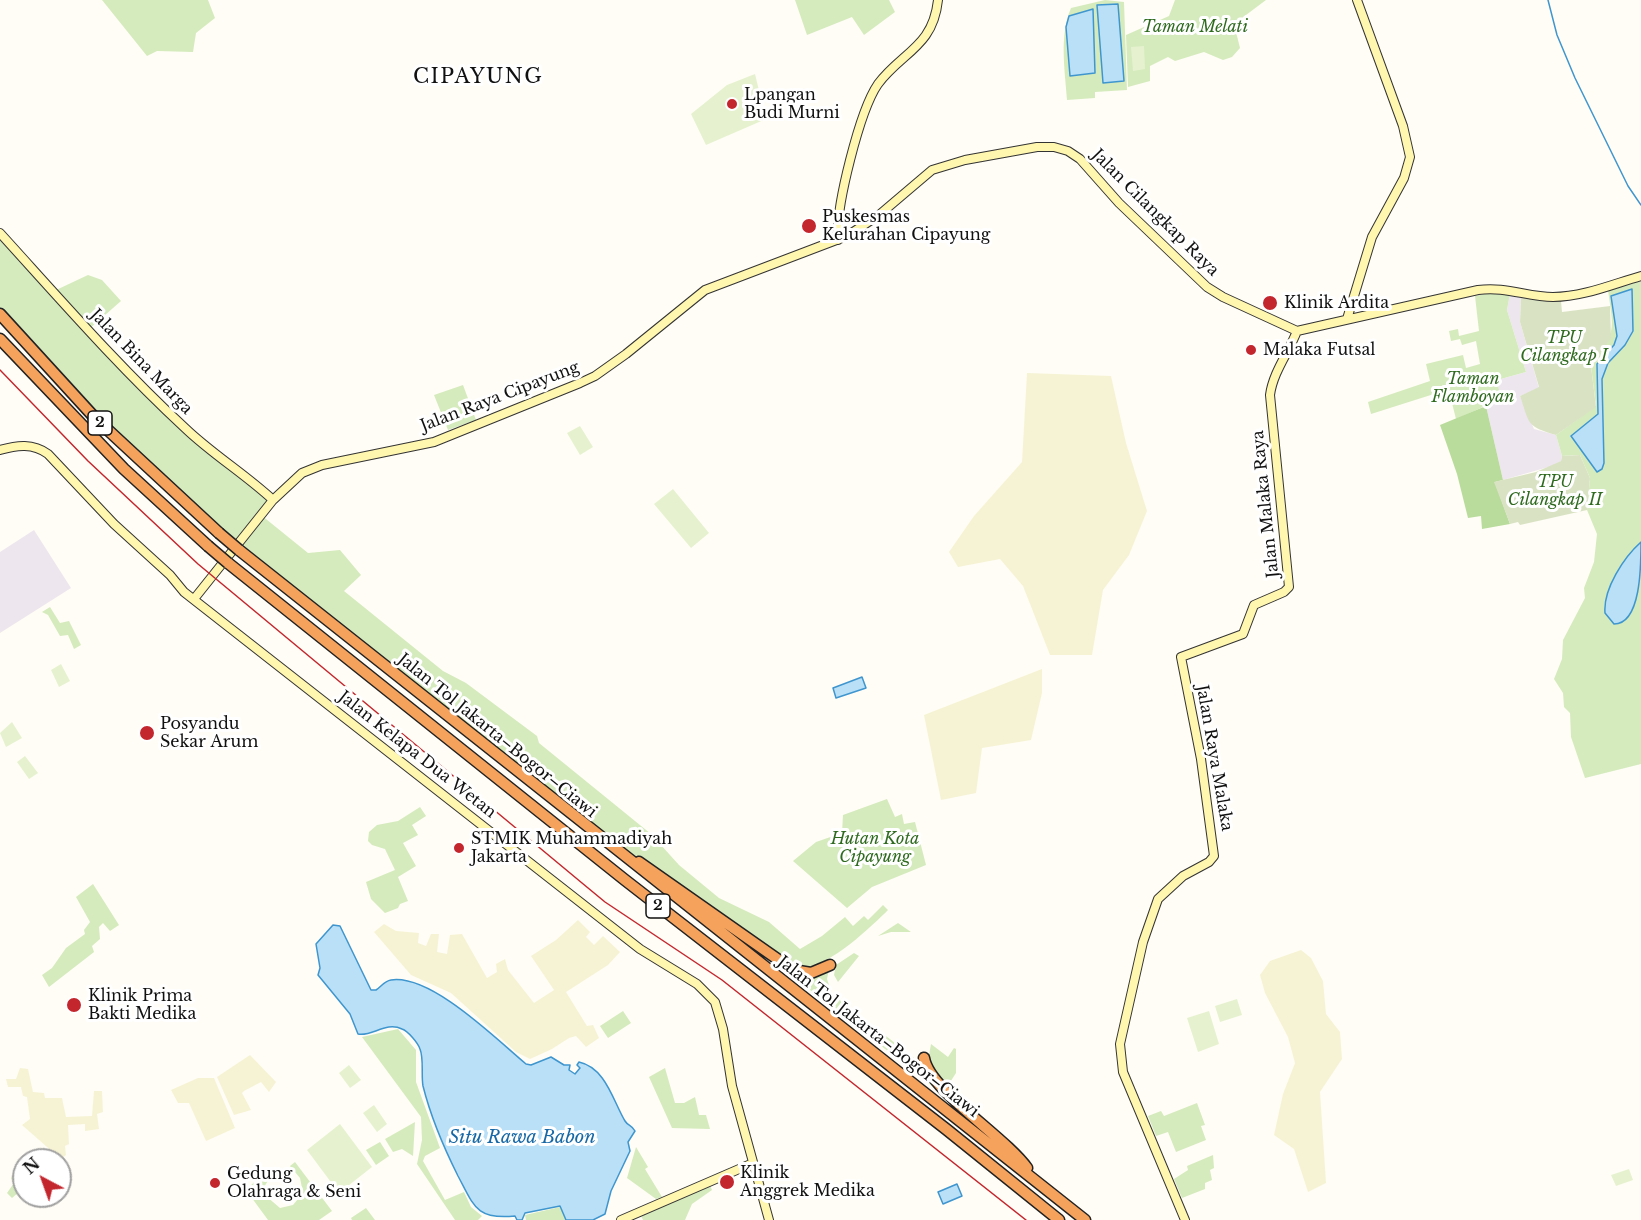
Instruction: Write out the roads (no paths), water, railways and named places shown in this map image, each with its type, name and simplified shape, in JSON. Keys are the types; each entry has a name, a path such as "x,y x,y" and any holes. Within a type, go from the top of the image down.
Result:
{"highway":[{"name":"Jalan Tol Jakarta–Bogor–Ciawi","path":"0,314 95,418 239,550 1085,1220"},
{"name":"Jalan Tol Jakarta–Bogor–Ciawi","path":"0,339 124,470 228,563 625,880 946,1129 1059,1220"},
{"path":"614,849 671,882 793,970 811,973 830,965"},
{"path":"924,1058 932,1076 1009,1148 1036,1181"}],"street":[{"path":"831,239 850,159 873,94 886,74 914,52 931,27 938,0"},
{"path":"1347,319 1372,237 1404,178 1410,157 1403,126 1357,0"},
{"name":"Jalan Cilangkap Raya","path":"831,239 879,215 932,170 965,160 1037,147 1054,147 1068,151 1080,159 1119,203 1207,287 1223,297 1297,331"},
{"name":"Jalan Bina Marga","path":"0,233 87,330 161,406 186,430 243,472 273,500"},
{"name":"Jalan Raya Cipayung","path":"194,599 273,500 288,484 309,470 341,460 434,442 580,383 626,354 705,290 824,247 831,239"},
{"path":"1297,331 1485,289 1502,288 1543,296 1564,297 1641,276"},
{"name":"Jalan Malaka Raya","path":"1186,653 1243,634 1254,605 1284,592 1289,587 1270,395 1272,381 1297,331"},
{"name":"Jalan Kelapa Dua Wetan","path":"0,450 23,445 41,449 114,524 194,599 640,950 703,989 715,1002 722,1020 732,1086 769,1220"},
{"name":"Jalan Raya Malaka","path":"1185,1220 1123,1072 1119,1054 1143,942 1158,899 1183,876 1209,862 1214,856 1192,708 1180,659 1186,653"},
{"path":"621,1220 753,1163"}],"water":[{"path":"1118,4 1124,81 1103,83 1097,5"},
{"path":"1093,9 1095,73 1070,76 1066,27 1069,16"},
{"path":"1632,289 1633,331 1625,345 1608,363 1602,379 1604,463 1602,469 1597,472 1571,436 1598,414 1597,364 1614,345 1617,336 1611,296"},
{"path":"1641,542 1638,592 1630,615 1614,624 1605,613 1607,594 1616,574"},
{"path":"862,677 866,688 836,698 833,688"},
{"name":"Situ Rawa Babon","path":"333,925 340,926 371,990 376,990 391,980 407,981 425,987 462,1010 526,1064 531,1065 551,1057 564,1065 570,1065 569,1070 575,1074 580,1068 577,1065 579,1062 596,1071 608,1086 625,1121 635,1131 628,1142 630,1151 611,1191 605,1214 593,1220 566,1220 560,1206 525,1213 522,1220 517,1220 515,1216 492,1216 478,1209 468,1195 442,1143 423,1086 422,1057 417,1044 407,1032 396,1027 358,1034 350,1014 318,975 320,968 316,944"},
{"path":"957,1184 962,1196 943,1204 938,1192"}],"waterway":[{"path":"1548,0 1557,35 1575,78 1628,186 1641,205"}],"tram line":[{"path":"0,370 88,461 198,564 582,883 605,902 722,980 1026,1220"}],"place":[{"name":"Lpangan Budi Murni","path":"732,104"},
{"name":"Puskesmas Kelurahan Cipayung","path":"809,226"},
{"name":"Klinik Ardita","path":"1270,303"},
{"name":"Malaka Futsal","path":"1251,350"},
{"name":"Posyandu Sekar Arum","path":"147,733"},
{"name":"STMIK Muhammadiyah Jakarta","path":"459,848"},
{"name":"Klinik Prima Bakti Medika","path":"74,1005"},
{"name":"Klinik Anggrek Medika","path":"727,1182"},
{"name":"Gedung Olahraga & Seni","path":"215,1183"}],"district":[{"name":"CIPAYUNG","path":"478,77"}],"park label":[{"name":"Taman Melati","path":"1195,27"},
{"name":"TPU Cilangkap I","path":"1564,347"},
{"name":"Taman Flamboyan","path":"1473,388"},
{"name":"TPU Cilangkap II","path":"1555,491"},
{"name":"Hutan Kota Cipayung","path":"875,848"}]}
